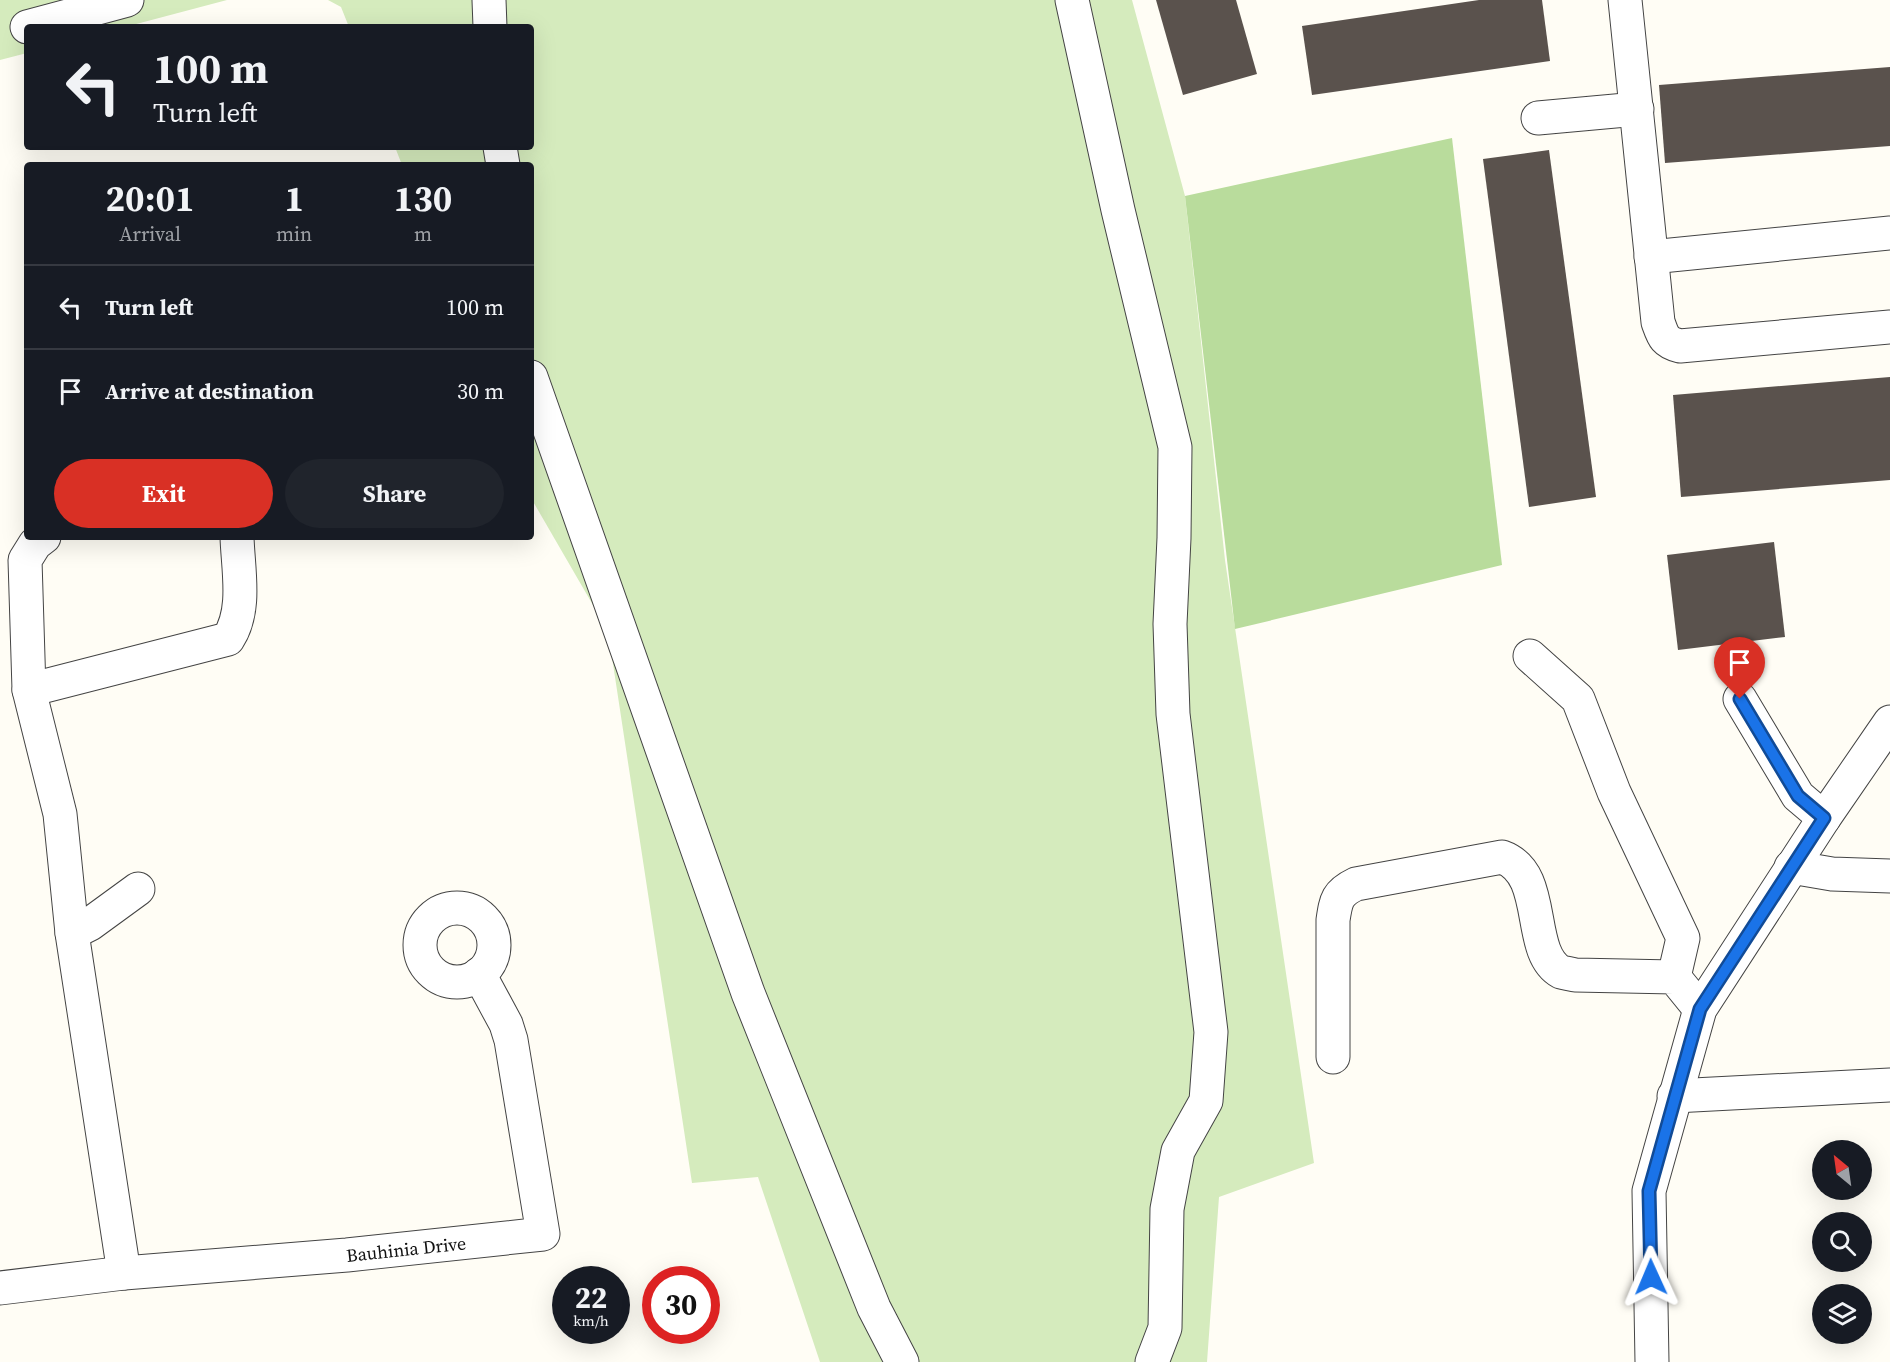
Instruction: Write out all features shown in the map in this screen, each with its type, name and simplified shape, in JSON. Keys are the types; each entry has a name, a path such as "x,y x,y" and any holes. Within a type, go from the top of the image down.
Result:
{"street":[{"path":"38,24 127,0"},
{"path":"489,0 490,24"},
{"path":"1072,0 1116,199 1175,447 1170,624 1173,714 1211,1032 1206,1101 1178,1151 1167,1209 1165,1328 1152,1362"},
{"path":"1625,0 1658,322 1664,337 1670,344 1680,346 1890,327"},
{"path":"0,34 24,28"},
{"path":"1538,118 1637,109"},
{"path":"1651,257 1890,233"},
{"path":"534,386 748,993 874,1308 902,1362"},
{"path":"40,540 34,544 26,560 29,690 60,814 72,933 124,1273"},
{"path":"29,690 228,639 235,628 239,614 237,540"},
{"path":"1530,656 1578,699 1614,792 1683,938 1674,977"},
{"path":"1740,699 1798,796 1824,818"},
{"path":"1652,1362 1649,1191 1700,1009 1791,867 1890,722"},
{"path":"1333,1057 1335,900 1344,890 1356,884 1502,857 1513,861 1522,870 1527,881 1545,951 1551,962 1561,971 1575,975 1674,977 1700,1009"},
{"path":"1791,867 1832,874 1890,876"},
{"path":"72,933 90,924 138,889"},
{"name":"Bauhinia Drive","path":"0,1288 124,1273 347,1256 543,1234 511,1040 506,1024 479,974"},
{"path":"1674,1096 1890,1085"}],"green space":[{"path":"0,0 227,0 136,24 24,24 24,54 0,60"},
{"path":"328,0 1132,0 1185,196 1225,560 1314,1163 1219,1197 1207,1362 820,1362 758,1177 692,1183 608,631 534,503 534,162 401,162 396,150 534,150 534,24 348,24 341,7"},
{"path":"1452,138 1502,565 1235,629 1185,196"}],"building":[{"path":"1156,0 1236,0 1257,74 1183,95"},
{"path":"1479,0 1542,0 1550,61 1312,95 1302,26"},
{"path":"1890,67 1890,146 1665,163 1659,85"},
{"path":"1549,150 1596,497 1529,507 1483,159"},
{"path":"1890,377 1890,480 1681,497 1673,395"},
{"path":"1774,542 1785,637 1678,650 1667,555"}],"route":[{"path":"1651,1277 1649,1191 1700,1009 1824,818 1798,796 1740,699"}]}
